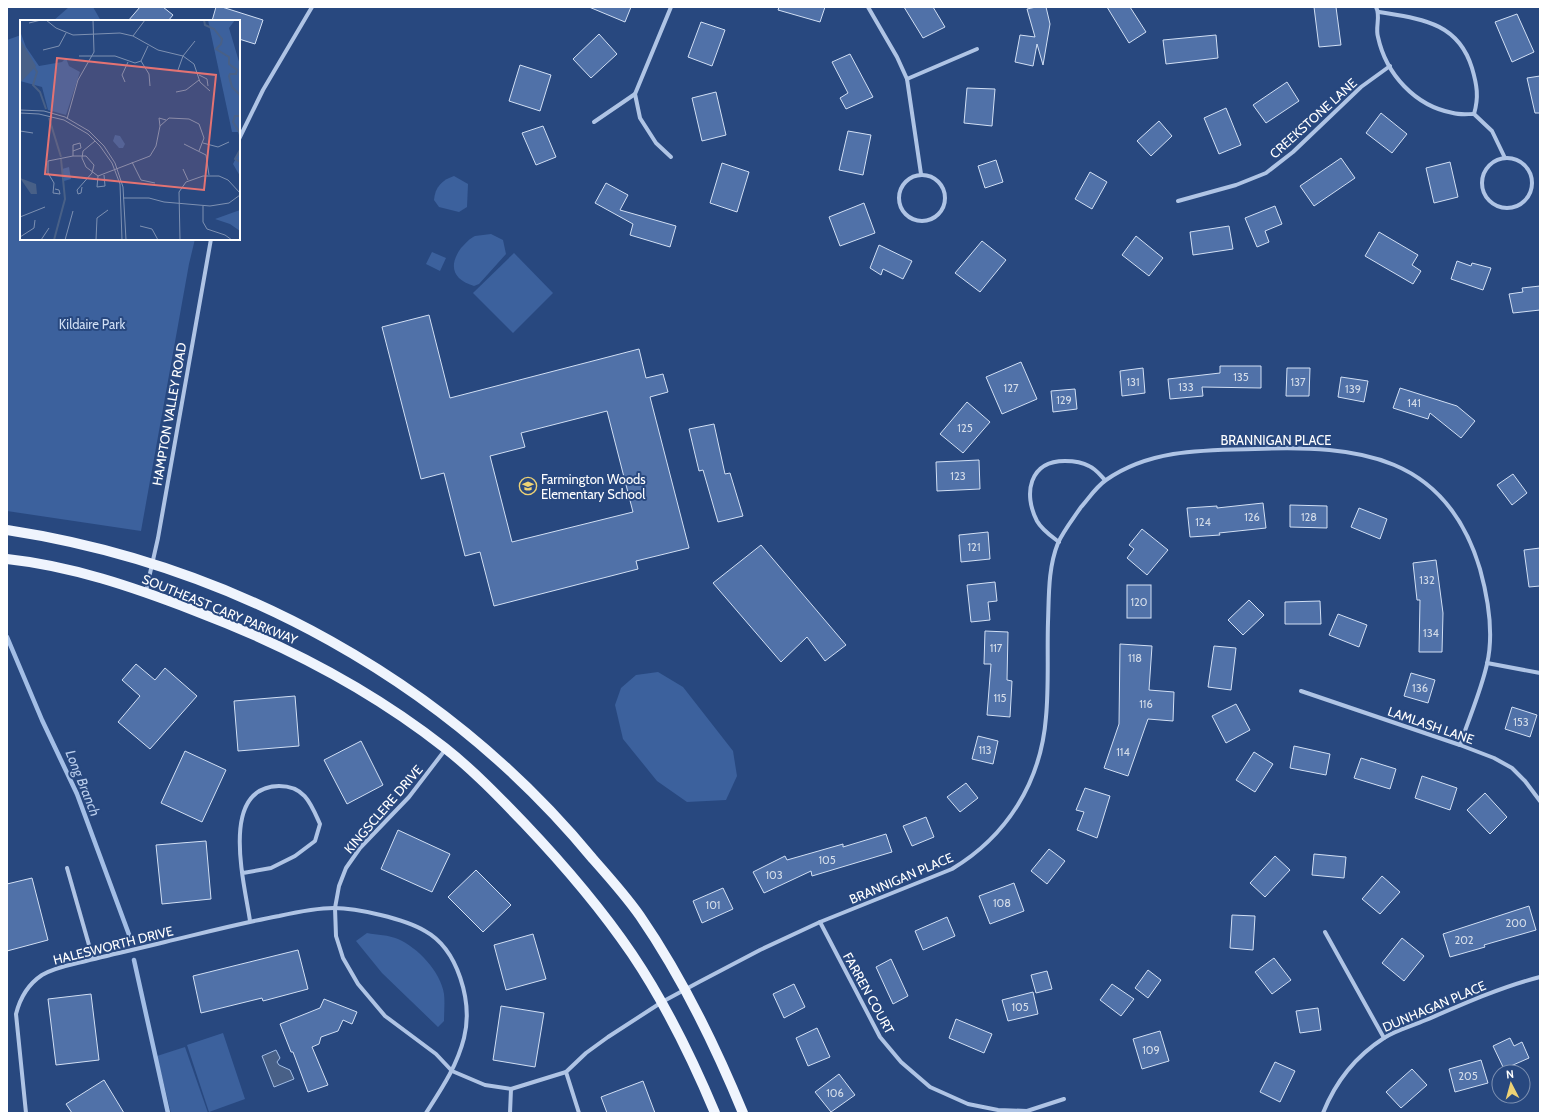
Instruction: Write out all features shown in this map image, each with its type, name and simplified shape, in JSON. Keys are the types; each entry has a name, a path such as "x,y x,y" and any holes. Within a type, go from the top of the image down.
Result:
{"main road":[{"name":"SOUTHEAST CARY PARKWAY","path":"7,530 65,540 152,563 229,593 314,632 380,669 429,703 460,727 538,797 580,842 640,916 684,990 711,1041 743,1113"},
{"name":"SOUTHEAST CARY PARKWAY","path":"7,559 57,567 124,584 220,620 300,656 367,694 446,748 503,802 559,860 611,924 633,955 662,1002 715,1113"}],"street":[{"path":"240,137 263,90 312,7"},
{"path":"594,122 635,94 671,7"},
{"path":"868,7 897,57 907,79 921,174"},
{"path":"1376,7 1379,12 1377,35 1383,53 1401,83 1416,98 1435,108 1454,114 1474,114 1492,131 1506,158"},
{"path":"1379,12 1426,20 1441,27 1460,42 1468,55 1478,91 1474,114"},
{"path":"907,79 977,49"},
{"name":"CREEKSTONE LANE","path":"1178,201 1236,185 1266,173 1293,152 1361,87 1390,66"},
{"path":"635,94 640,118 656,143 671,156"},
{"path":"1506,158 1521,162 1531,176 1532,184 1526,199 1512,207 1495,205 1486,197 1482,186 1482,178 1490,164 1506,158"},
{"path":"921,174 936,179 944,191 945,199 940,212 934,218 920,221 906,215 901,209 898,193 907,180 921,174"},
{"name":"HAMPTON VALLEY ROAD","path":"146,591 158,538 211,240"},
{"name":"BRANNIGAN PLACE","path":"662,1002 760,950 820,922 952,869 967,860 988,843 1014,813 1025,793 1039,756 1046,720 1050,582 1053,559 1059,542 1095,489 1105,480 1125,469 1146,461 1170,454 1194,451 1295,447 1346,450 1380,459 1395,465 1419,479 1442,499 1462,523 1470,541 1481,575 1487,601 1489,638 1487,663 1460,745"},
{"path":"1059,542 1046,533 1038,522 1031,507 1029,493 1030,485 1035,475 1051,464 1075,461 1089,465 1105,480"},
{"path":"1487,663 1540,673"},
{"name":"LAMLASH LANE","path":"1301,691 1460,745 1509,766 1525,781 1540,801"},
{"name":"KINGSCLERE DRIVE","path":"446,748 409,797 360,848 346,868 339,886 335,908 336,936 343,958 358,984 385,1016 436,1054 452,1071 485,1085 511,1089 566,1072 586,1053 662,1002"},
{"path":"243,873 272,868 295,856 315,841 320,824 311,804 300,791 289,786 274,786 262,791 249,800 243,812 240,828 240,845 243,873 250,921"},
{"path":"67,868 93,959"},
{"path":"335,908 376,914 425,931 443,945 464,983 466,1009 465,1036 452,1071 426,1113"},
{"name":"HALESWORTH DRIVE","path":"26,1113 16,1014 20,999 31,983 43,975 58,968 250,921 308,910 335,908"},
{"name":"FARREN COURT","path":"820,922 880,1037 901,1062 930,1087 968,1104 998,1110 1027,1111 1064,1099"},
{"path":"1325,932 1384,1038"},
{"name":"DUNHAGAN PLACE","path":"1322,1113 1344,1075 1364,1054 1384,1038 1470,1001 1520,982 1540,977"},
{"path":"566,1072 579,1113"},
{"path":"510,1113 511,1089"}],"green space":[{"path":"69,7 93,7 100,20 54,20"},
{"name":"Kildaire Park","path":"20,35 20,240 195,240 189,264 141,531 7,511 7,40"},
{"path":"454,176 468,184 467,207 459,212 439,207 434,200 436,191 440,185"},
{"path":"491,234 503,240 506,254 479,284 474,286 461,280 455,272 454,266 461,248 473,237"},
{"path":"432,252 446,258 440,271 426,264"},
{"path":"514,253 553,293 513,333 473,293"},
{"path":"658,672 683,687 733,751 737,776 726,800 687,802 657,781 623,739 615,705 621,688 636,675"},
{"path":"367,933 398,939 413,948 427,961 438,977 444,994 444,1021 438,1027 382,973 356,941"},
{"path":"223,1033 245,1099 209,1112 187,1045"},
{"path":"185,1047 208,1113 171,1113 157,1056"}],"shaded area":[{"path":"276,1050 280,1058 277,1062 279,1065 290,1070 294,1079 274,1087 262,1056"}],"building":[{"path":"140,7 163,7 173,15 169,20 129,20"},
{"path":"216,7 222,7 263,20 255,44 240,39 240,20 212,20"},
{"path":"589,7 631,7 625,22"},
{"path":"779,7 825,7 820,22 778,10"},
{"path":"904,7 933,7 945,27 923,38"},
{"path":"1046,7 1050,24 1043,65 1037,44 1033,66 1015,62 1020,35 1035,37 1027,9"},
{"path":"1107,7 1130,7 1146,32 1129,43"},
{"path":"1314,7 1336,7 1341,45 1319,47"},
{"path":"1517,14 1534,52 1512,62 1495,22"},
{"path":"701,22 725,30 712,66 688,57"},
{"path":"599,34 617,54 591,78 573,59"},
{"path":"1216,35 1218,58 1166,64 1163,40"},
{"path":"850,54 873,97 846,109 840,98 848,93 832,62"},
{"path":"520,65 551,75 540,111 509,101"},
{"path":"1540,76 1540,113 1535,113 1527,78"},
{"path":"1287,82 1299,101 1266,123 1253,105"},
{"path":"967,88 995,89 992,126 964,123"},
{"path":"716,92 726,135 702,141 692,98"},
{"path":"1226,108 1241,145 1219,154 1204,118"},
{"path":"1381,113 1407,134 1392,153 1366,133"},
{"path":"1159,121 1172,136 1151,156 1137,141"},
{"path":"543,126 556,157 536,165 522,133"},
{"path":"848,131 871,135 863,175 839,170"},
{"path":"1341,158 1355,178 1314,206 1300,186"},
{"path":"996,160 1003,182 985,188 978,166"},
{"path":"1450,162 1458,197 1434,203 1426,168"},
{"path":"722,163 749,172 737,212 710,203"},
{"path":"1090,172 1107,182 1092,209 1075,199"},
{"path":"606,183 628,195 620,210 676,226 670,247 630,235 633,224 595,203"},
{"path":"864,203 875,233 840,246 829,217"},
{"path":"1275,206 1282,224 1265,231 1269,242 1257,247 1245,218"},
{"path":"1229,226 1233,249 1193,255 1190,232"},
{"path":"1379,232 1418,255 1412,265 1421,271 1413,284 1365,256"},
{"path":"1136,236 1163,258 1149,276 1122,255"},
{"path":"982,241 1006,260 980,292 955,273"},
{"path":"879,245 912,261 903,279 883,269 881,275 870,268"},
{"path":"1457,261 1471,266 1472,263 1491,268 1483,290 1451,279"},
{"path":"1540,286 1540,310 1513,313 1509,294 1523,292 1522,288"},
{"path":"429,315 450,398 639,349 646,378 663,374 668,392 650,397 689,548 636,561 638,569 494,606 480,552 465,556 444,473 421,479 382,327","holes":["607,411 633,512 512,542 490,456 525,447 521,433"]},
{"path":"1021,362 1037,399 1002,414 986,377"},
{"path":"1220,366 1261,366 1261,388 1202,387 1203,396 1170,399 1168,379 1220,373"},
{"path":"1143,368 1145,393 1122,396 1120,371"},
{"path":"1287,368 1310,368 1309,396 1286,396"},
{"path":"1341,377 1368,381 1364,402 1338,397"},
{"path":"1400,388 1457,406 1475,421 1461,438 1430,413 1428,419 1393,408"},
{"path":"1075,389 1077,409 1053,412 1051,391"},
{"path":"967,402 990,422 963,453 940,434"},
{"path":"714,424 725,474 730,473 743,516 718,522 703,470 699,471 689,429"},
{"path":"979,460 980,489 937,491 936,462"},
{"path":"1513,474 1527,493 1512,505 1497,485"},
{"path":"1263,503 1266,528 1219,533 1220,535 1190,537 1187,508 1217,506 1217,508"},
{"path":"1290,505 1327,506 1327,528 1290,527"},
{"path":"1359,508 1387,519 1380,539 1351,527"},
{"path":"1142,529 1168,550 1147,575 1127,558 1134,549 1129,545"},
{"path":"988,532 990,559 961,562 959,535"},
{"path":"761,545 846,645 825,661 807,637 781,662 713,583"},
{"path":"1540,548 1540,586 1529,587 1524,550"},
{"path":"1436,560 1443,613 1442,652 1419,652 1420,600 1417,600 1413,563"},
{"path":"995,582 997,601 988,602 990,620 971,622 967,585"},
{"path":"1127,585 1151,585 1151,618 1127,618"},
{"path":"1249,600 1264,615 1243,635 1228,620"},
{"path":"1320,601 1321,624 1285,624 1285,602"},
{"path":"1338,614 1367,625 1359,647 1329,635"},
{"path":"985,631 1008,632 1007,680 1012,681 1010,717 987,715 991,664 984,664"},
{"path":"1120,644 1152,646 1149,690 1174,692 1173,721 1148,719 1128,776 1104,768 1119,724"},
{"path":"1214,646 1236,648 1231,690 1208,687"},
{"path":"136,664 155,680 165,668 197,696 150,749 118,722 140,696 122,680"},
{"path":"1411,673 1435,680 1428,703 1404,696"},
{"path":"295,696 299,746 238,751 234,701"},
{"path":"1236,704 1250,730 1226,743 1212,716"},
{"path":"1512,707 1537,715 1530,737 1505,729"},
{"path":"978,736 998,741 993,764 972,759"},
{"path":"361,741 383,785 347,804 324,760"},
{"path":"1294,746 1330,754 1326,775 1290,768"},
{"path":"185,751 226,770 202,822 161,803"},
{"path":"1254,752 1273,764 1255,792 1236,780"},
{"path":"1361,758 1396,769 1390,789 1354,778"},
{"path":"1422,776 1457,788 1450,810 1415,798"},
{"path":"966,783 978,798 960,812 947,797"},
{"path":"1085,788 1110,796 1097,838 1077,830 1084,812 1076,810"},
{"path":"1485,793 1507,817 1490,834 1467,810"},
{"path":"926,817 934,837 912,846 903,826"},
{"path":"398,830 450,854 432,892 381,869"},
{"path":"886,834 892,852 812,876 811,871 764,893 753,872 785,856 787,860 843,844 843,847"},
{"path":"206,841 211,899 162,904 156,845"},
{"path":"1049,849 1065,861 1047,884 1031,871"},
{"path":"1314,854 1346,857 1344,878 1312,875"},
{"path":"1275,856 1290,870 1265,897 1250,883"},
{"path":"476,870 511,905 483,932 448,897"},
{"path":"1382,876 1400,892 1380,914 1362,899"},
{"path":"32,878 48,940 7,951 7,884"},
{"path":"1014,883 1024,911 990,924 979,896"},
{"path":"723,888 733,909 702,923 693,901"},
{"path":"1529,906 1536,930 1484,945 1485,947 1450,957 1443,934"},
{"path":"1232,915 1255,916 1253,950 1230,948"},
{"path":"947,917 955,936 923,950 915,931"},
{"path":"533,934 546,979 506,990 494,945"},
{"path":"1402,938 1424,956 1404,981 1382,963"},
{"path":"298,950 308,989 263,1001 262,998 201,1013 193,976"},
{"path":"1274,958 1291,980 1272,994 1255,972"},
{"path":"891,959 908,996 893,1004 876,967"},
{"path":"1148,970 1161,980 1148,998 1135,988"},
{"path":"1047,971 1052,989 1036,993 1031,975"},
{"path":"794,984 805,1007 784,1018 773,994"},
{"path":"1112,984 1134,999 1121,1016 1100,1000"},
{"path":"1033,992 1038,1014 1008,1021 1002,1000"},
{"path":"91,994 99,1060 56,1065 48,999"},
{"path":"324,999 357,1012 352,1024 343,1020 338,1031 321,1037 319,1044 312,1047 328,1085 308,1092 293,1052 291,1052 280,1024 320,1008"},
{"path":"501,1006 544,1013 535,1067 493,1060"},
{"path":"1318,1008 1321,1030 1300,1033 1296,1011"},
{"path":"956,1019 992,1034 984,1053 949,1038"},
{"path":"817,1028 830,1057 808,1066 796,1038"},
{"path":"1160,1031 1169,1061 1142,1069 1133,1039"},
{"path":"1510,1038 1514,1046 1522,1042 1529,1058 1515,1064 1502,1064 1493,1046"},
{"path":"1481,1060 1488,1083 1455,1092 1449,1069"},
{"path":"1275,1062 1295,1071 1280,1102 1260,1092"},
{"path":"1412,1069 1427,1085 1401,1108 1386,1092"},
{"path":"839,1074 855,1095 831,1112 815,1092"},
{"path":"104,1080 124,1113 72,1113 66,1104"},
{"path":"643,1081 655,1113 607,1113 601,1097"}],"waterway":[{"name":"Long Branch","path":"7,637 42,720 77,794 131,940"},
{"name":"Long Branch","path":"134,960 168,1113"}],"place":[{"name":"Farmington Woods Elementary School","path":"528,486"}]}
